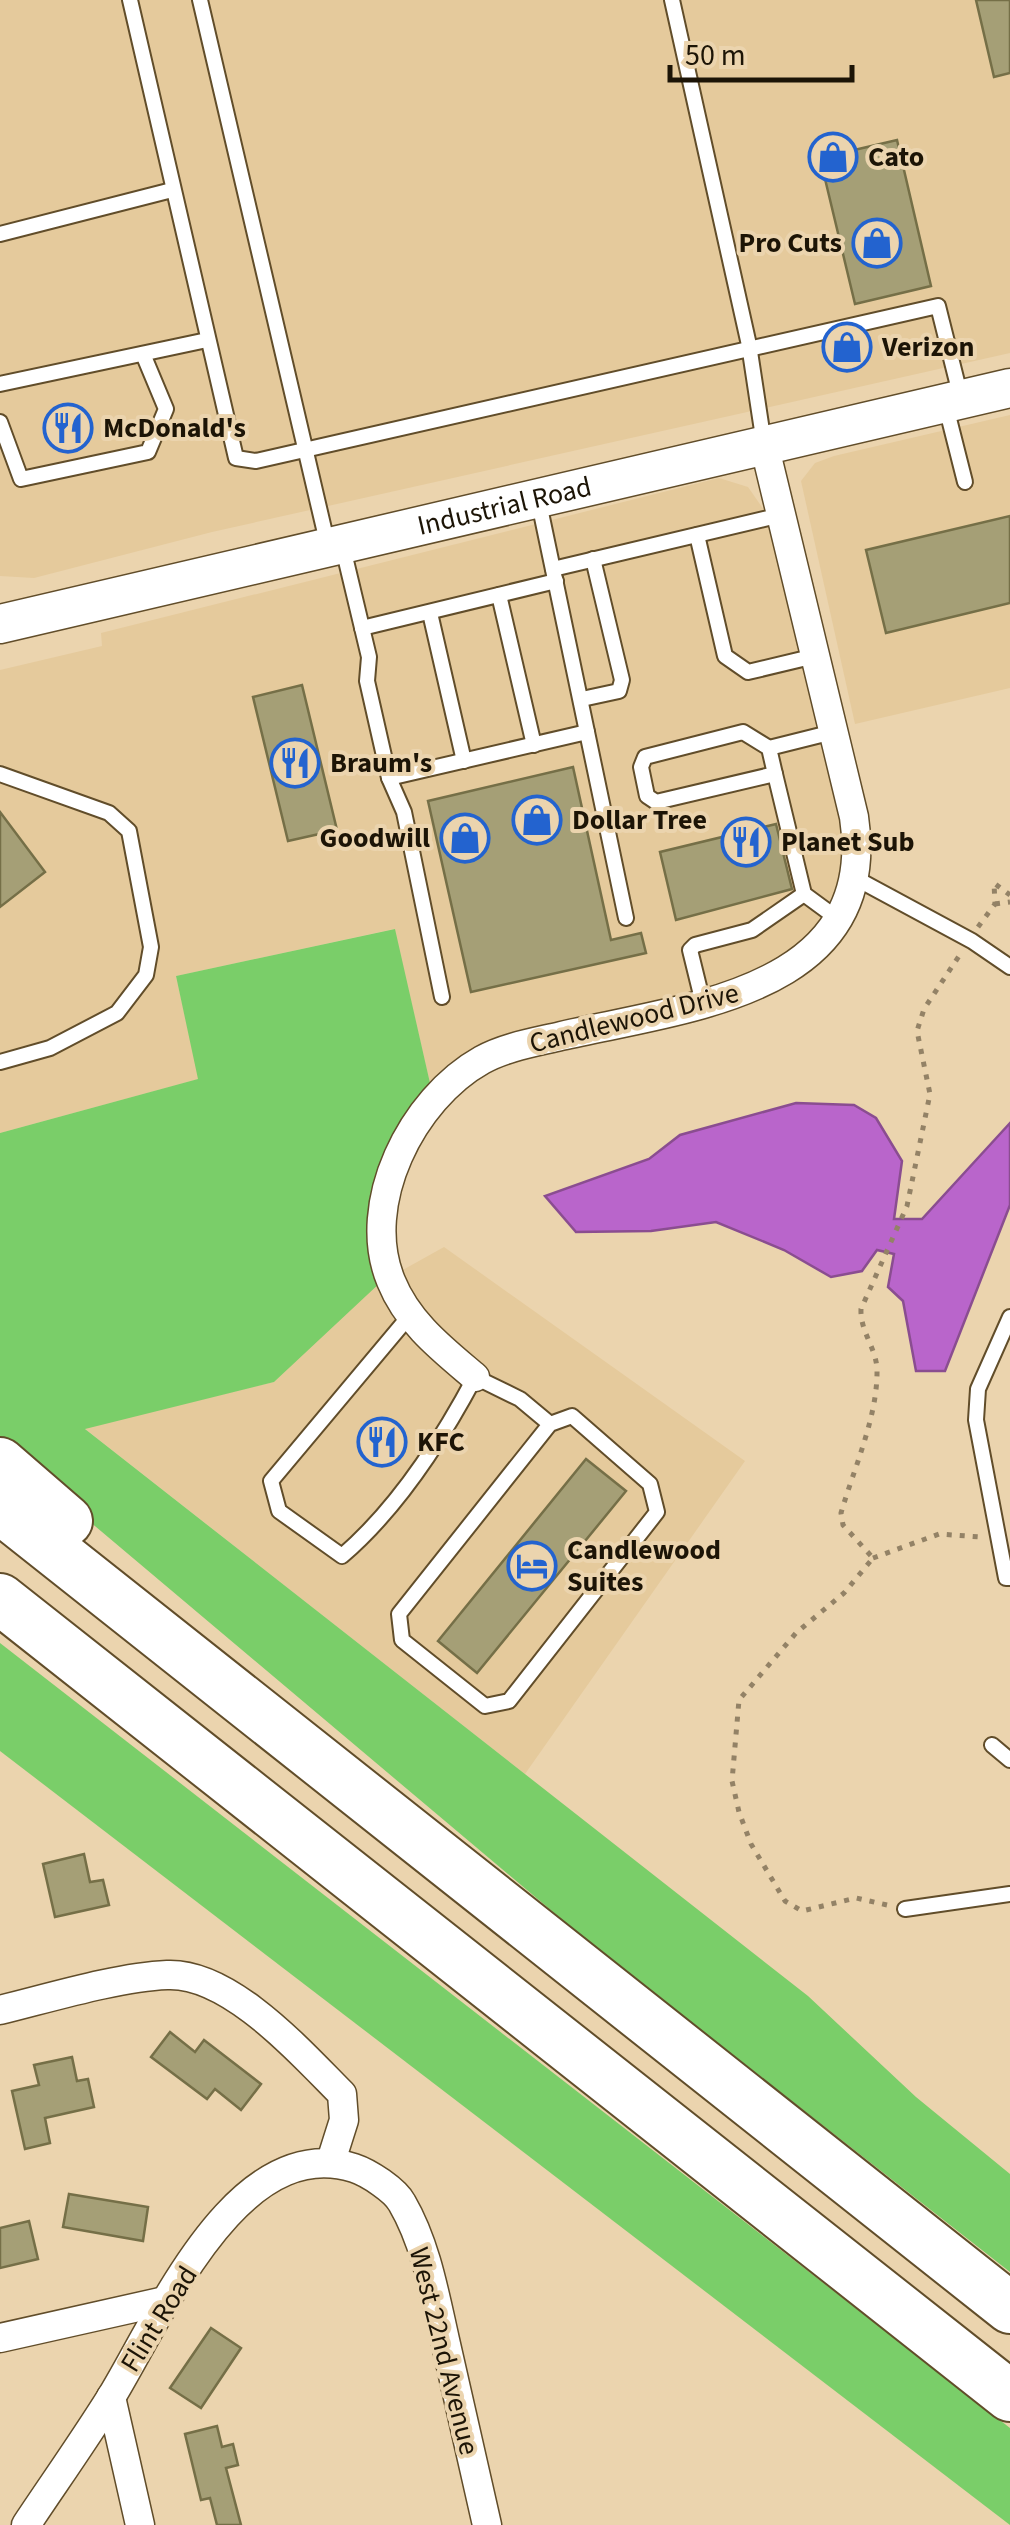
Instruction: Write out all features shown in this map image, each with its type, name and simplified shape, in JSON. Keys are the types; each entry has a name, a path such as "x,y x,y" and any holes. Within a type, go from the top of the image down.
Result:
{"highway":[{"path":"0,1462 225,1659 291,1734"},
{"path":"0,1508 291,1734 1010,2308"},
{"path":"0,1599 1010,2396"}],"street":[{"name":"Industrial Road","path":"0,624 1010,388"},
{"name":"Candlewood Drive","path":"475,1377 423,1334 390,1281 382,1239 386,1192 402,1149 447,1085 483,1059 529,1044 703,1004 790,972 838,919 857,878 854,817 764,444"},
{"path":"0,2010 170,1974 220,1988 281,2032 342,2094 344,2120 331,2161"},
{"name":"Flint Road","path":"26,2525 111,2397 166,2301 229,2212 257,2186 299,2165 331,2161"},
{"name":"West 22nd Avenue","path":"331,2161 363,2171 402,2201 430,2276 487,2525"},
{"path":"0,2338 166,2301"},
{"path":"111,2397 140,2525"}],"lane":[{"path":"130,0 236,458 256,461 307,450 749,346 938,306 965,482"},
{"path":"200,0 307,450 369,656 368,681 389,778 404,812 442,997"},
{"path":"672,0 749,346 764,444"},
{"path":"0,234 172,190"},
{"path":"0,384 207,340"},
{"path":"0,422 22,479 148,452 166,409 143,354"},
{"path":"538,497 626,918"},
{"path":"362,628 499,595 593,559 781,515"},
{"path":"698,535 725,656 748,672 816,656"},
{"path":"582,698 618,691 622,680 593,559"},
{"path":"499,595 534,745"},
{"path":"430,613 464,761"},
{"path":"389,778 587,732"},
{"path":"774,774 656,802 647,796 641,767 645,757 744,732 769,748 804,894 838,919"},
{"path":"769,748 833,732"},
{"path":"0,774 109,813 130,832 151,948 146,976 117,1013 50,1048 0,1062"},
{"path":"857,878 1010,967"},
{"path":"703,1004 690,950 694,945 752,930 804,894"},
{"path":"411,1314 271,1481 279,1511 342,1556 373,1530 453,1418 475,1377 520,1399 550,1424"},
{"path":"1010,1316 978,1389 976,1420 1006,1578 1010,1578"},
{"path":"572,1416 650,1484 657,1512 509,1701 484,1706 402,1640 399,1614 550,1424 572,1416"},
{"path":"992,1744 1010,1760"},
{"path":"904,1908 1010,1894"}],"path":[{"path":"873,1558 843,1525 841,1513 875,1398 877,1364 860,1324 861,1309 907,1206 930,1094 918,1031 924,1009 995,904 1010,898 994,882 995,904"},
{"path":"904,1908 856,1898 802,1912 785,1902 750,1844 732,1781 738,1700 796,1633 844,1592 873,1558 938,1534 998,1540"}],"shaded area":[{"path":"0,0 1010,0 1010,353 212,532 34,578 0,576"},
{"path":"1010,415 1010,688 855,724 801,481 815,463 834,456"},
{"path":"719,478 748,487 764,510 846,822 841,891 804,946 747,979 495,1039 449,1063 430,1083 394,929 176,976 199,1079 0,1133 0,670 102,646 101,633"},
{"path":"796,1103 854,1105 876,1118 902,1161 894,1219 922,1219 1010,1123 1010,1205 945,1371 916,1371 903,1301 888,1287 894,1254 877,1250 862,1271 831,1277 784,1250 716,1222 651,1231 576,1232 545,1196 649,1159 680,1135"},
{"path":"444,1247 745,1461 525,1774 84,1428 274,1382 374,1286"}],"green space":[{"path":"395,929 430,1083 395,1132 378,1176 375,1222 382,1281 274,1382 85,1429 808,1996 916,2097 1010,2174 1010,2272 585,1939 0,1446 0,1133 198,1079 176,976"},
{"path":"0,1643 1010,2428 1010,2525 0,1751"}],"building":[{"path":"976,0 1010,0 1010,73 994,77"},
{"path":"897,140 931,286 855,304 820,158"},
{"path":"1010,516 1010,603 886,633 866,550"},
{"name":"Braum's","path":"302,685 337,830 288,841 253,697"},
{"path":"573,767 611,940 641,933 646,953 471,992 428,801"},
{"path":"0,812 45,872 0,907"},
{"path":"776,824 792,889 676,920 660,852"},
{"name":"Candlewood Suites","path":"586,1459 626,1491 477,1673 438,1641"},
{"path":"84,1854 90,1882 103,1880 109,1905 55,1917 43,1864"},
{"path":"170,2032 195,2052 204,2040 261,2084 241,2110 215,2089 207,2099 151,2057"},
{"path":"72,2057 77,2081 88,2079 94,2107 45,2118 50,2143 25,2149 12,2091 39,2085 34,2065"},
{"path":"69,2194 148,2207 143,2241 63,2227"},
{"path":"29,2221 38,2259 0,2268 0,2228"},
{"path":"211,2328 241,2348 201,2408 170,2388"},
{"path":"217,2426 222,2447 233,2444 238,2465 226,2468 241,2525 217,2525 210,2498 201,2500 185,2434"}],"place":[{"name":"Cato","path":"833,157"},
{"name":"Pro Cuts","path":"877,243"},
{"name":"Verizon","path":"847,347"},
{"name":"McDonald's","path":"68,428"},
{"name":"Braum's","path":"295,763"},
{"name":"Dollar Tree","path":"537,820"},
{"name":"Goodwill","path":"465,838"},
{"name":"Planet Sub","path":"746,842"},
{"name":"KFC","path":"382,1442"},
{"name":"Candlewood Suites","path":"532,1566"}]}
